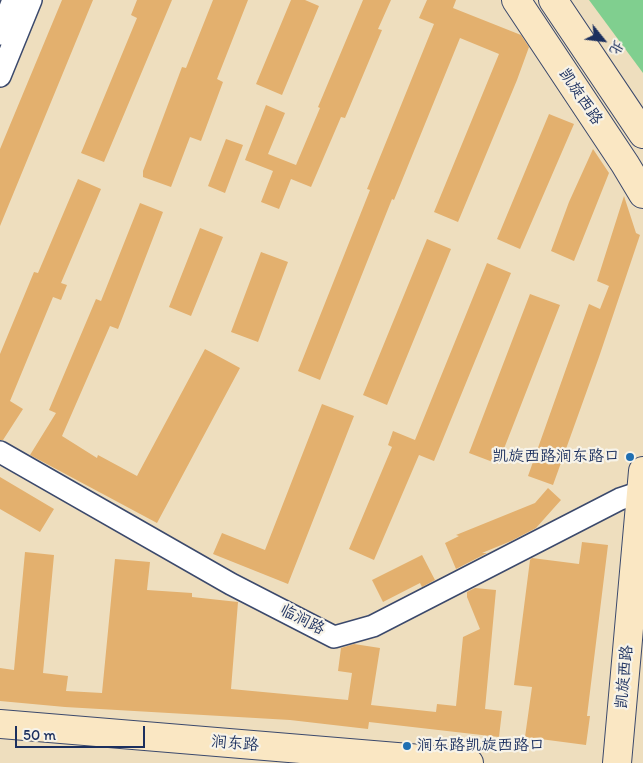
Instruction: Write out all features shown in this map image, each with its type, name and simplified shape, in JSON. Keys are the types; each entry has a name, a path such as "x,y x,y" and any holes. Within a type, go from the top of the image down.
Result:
{"street":[{"path":"0,34 13,0"},
{"path":"0,76 31,0"},
{"name":"凯旋西路","path":"516,0 643,194"},
{"name":"凯旋西路","path":"553,0 643,134"},
{"name":"临涧路","path":"0,452 231,584 334,637 372,626 620,499 642,481"},
{"name":"凯旋西路","path":"617,763 642,481"},
{"name":"涧东路","path":"0,724 470,763"},
{"name":"涧东路","path":"0,735 342,763"}],"green space":[{"path":"589,0 643,0 643,73"}],"building":[{"path":"62,0 93,0 0,226 0,149"},
{"path":"137,0 172,0 104,162 81,153 137,18 131,15"},
{"path":"213,0 248,0 217,79 223,82 201,141 190,137 171,187 143,177 143,171 182,67 186,68"},
{"path":"291,0 305,0 319,6 282,95 256,84"},
{"path":"363,0 391,0 378,29 382,30 345,118 341,117 311,187 291,179 279,209 261,202 273,171 245,160 266,105 285,113 268,154 296,165"},
{"path":"427,0 456,0 453,8 521,35 529,47 458,222 434,212 499,54 460,38 394,200 392,199 320,380 298,371 370,190 367,189 434,24 419,18"},
{"path":"549,114 574,124 520,249 497,239"},
{"path":"226,139 243,145 225,193 208,186"},
{"path":"593,149 609,173 574,261 551,251 569,202"},
{"path":"78,179 101,189 61,283 67,285 61,300 53,297 10,401 23,409 3,440 0,440 0,354 34,272 38,273"},
{"path":"624,196 636,233 640,235 553,485 528,476 589,304 600,309 609,286 597,281"},
{"path":"140,203 163,212 118,329 110,326 62,436 97,458 98,455 137,476 205,349 240,368 157,523 30,455 56,413 49,410 96,299 101,301"},
{"path":"200,228 223,237 191,316 169,307"},
{"path":"427,239 451,249 387,405 363,395"},
{"path":"261,252 288,262 258,342 231,332"},
{"path":"487,263 511,273 434,461 419,455 374,560 349,549 392,447 388,445 393,431 415,440"},
{"path":"530,294 560,305 498,464 469,453"},
{"path":"322,404 354,416 288,584 213,554 222,533 265,550"},
{"path":"0,477 54,509 40,532 0,509"},
{"path":"548,488 561,500 536,528 482,553 487,553 456,569 445,543 459,536 456,535 535,503"},
{"path":"582,542 608,545 587,716 590,716 586,745 525,737 532,687 514,685 530,560 532,558 579,564"},
{"path":"25,552 54,555 43,673 68,676 66,691 102,693 115,559 150,562 147,590 192,593 192,597 238,602 231,689 348,700 352,673 338,671 341,648 354,644 380,648 371,705 436,712 437,704 456,706 463,637 480,629 467,597 467,592 475,588 496,590 485,709 502,711 499,737 369,722 368,729 290,720 65,707 0,701 0,668 14,670"},
{"path":"422,555 435,580 422,587 420,583 383,602 372,580"}],"place":[{"name":"凯旋西路涧东路口","path":"630,457"},
{"name":"涧东路凯旋西路口","path":"407,746"}]}
